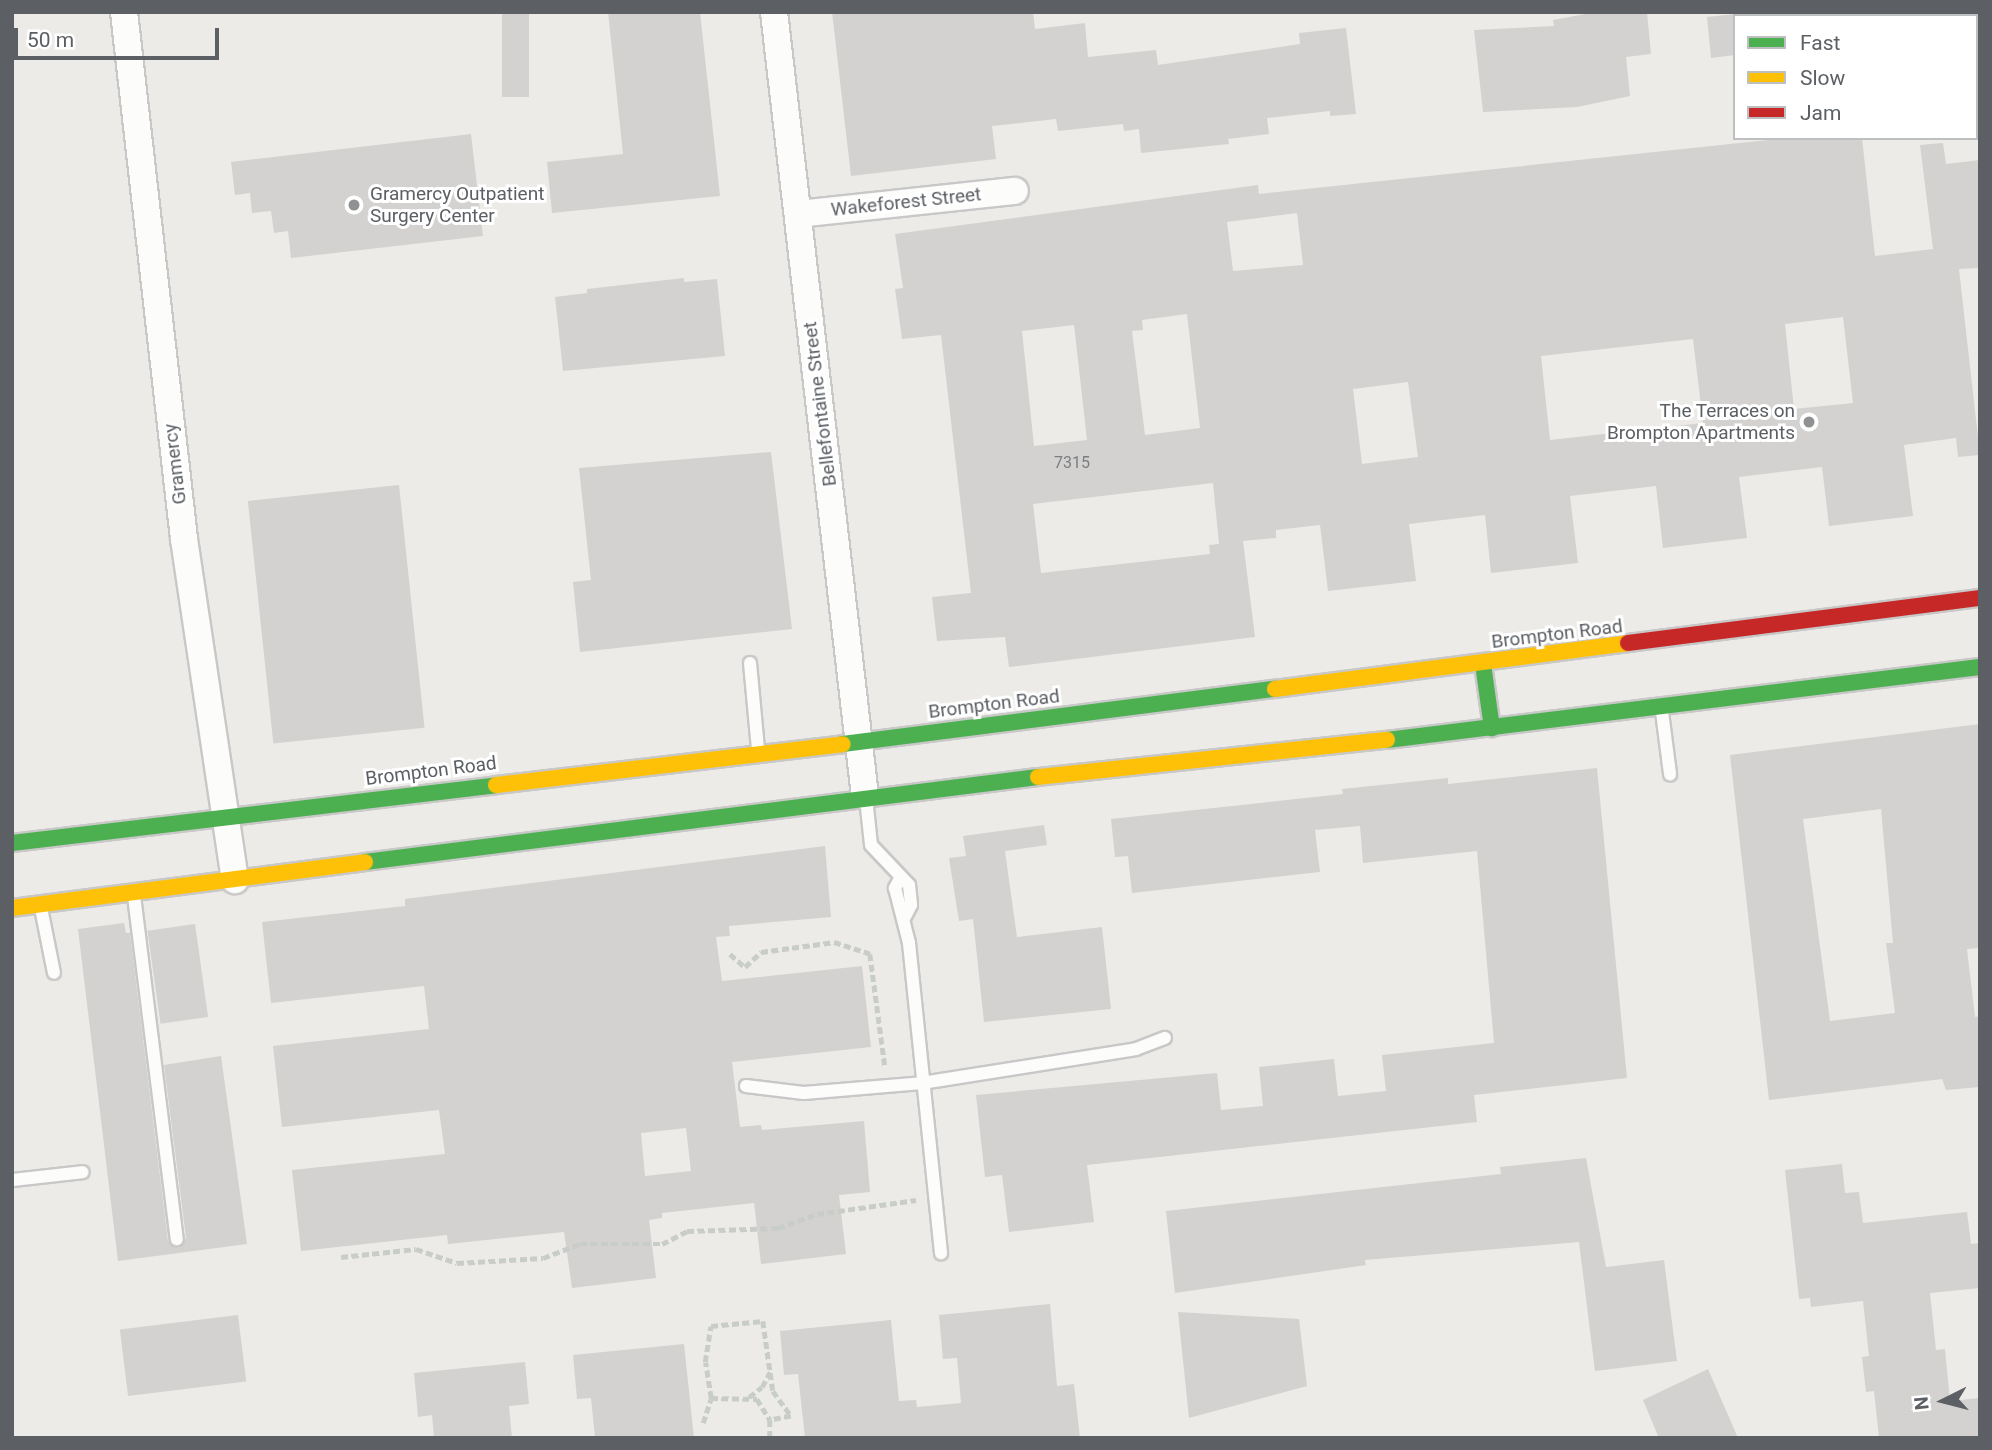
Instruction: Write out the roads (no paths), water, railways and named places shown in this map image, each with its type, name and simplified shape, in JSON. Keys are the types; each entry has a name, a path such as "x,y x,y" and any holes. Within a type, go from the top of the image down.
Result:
{"street":[{"name":"Gramercy","path":"124,12 182,527 234,880"},
{"name":"Bellefontaine Street","path":"774,12 865,796"},
{"name":"Wakeforest Street","path":"798,214 1015,191"},
{"name":"Brompton Road","path":"12,843 860,742 1980,598"},
{"path":"1483,664 1492,729"},
{"path":"12,908 865,796 1492,729 1980,667"}],"lane":[{"path":"750,663 758,754"},
{"path":"1661,709 1670,774"},
{"path":"865,796 870,845 901,877 895,888 898,908 905,917 941,1253"},
{"path":"134,893 177,1238"},
{"path":"41,904 54,973"},
{"path":"746,1086 804,1093 922,1083 1136,1049 1166,1038"},
{"path":"12,1181 83,1172"}],"place":[{"name":"Gramercy Outpatient Surgery Center","path":"354,205"},
{"name":"The Terraces on Brompton Apartments","path":"1809,422"}]}
